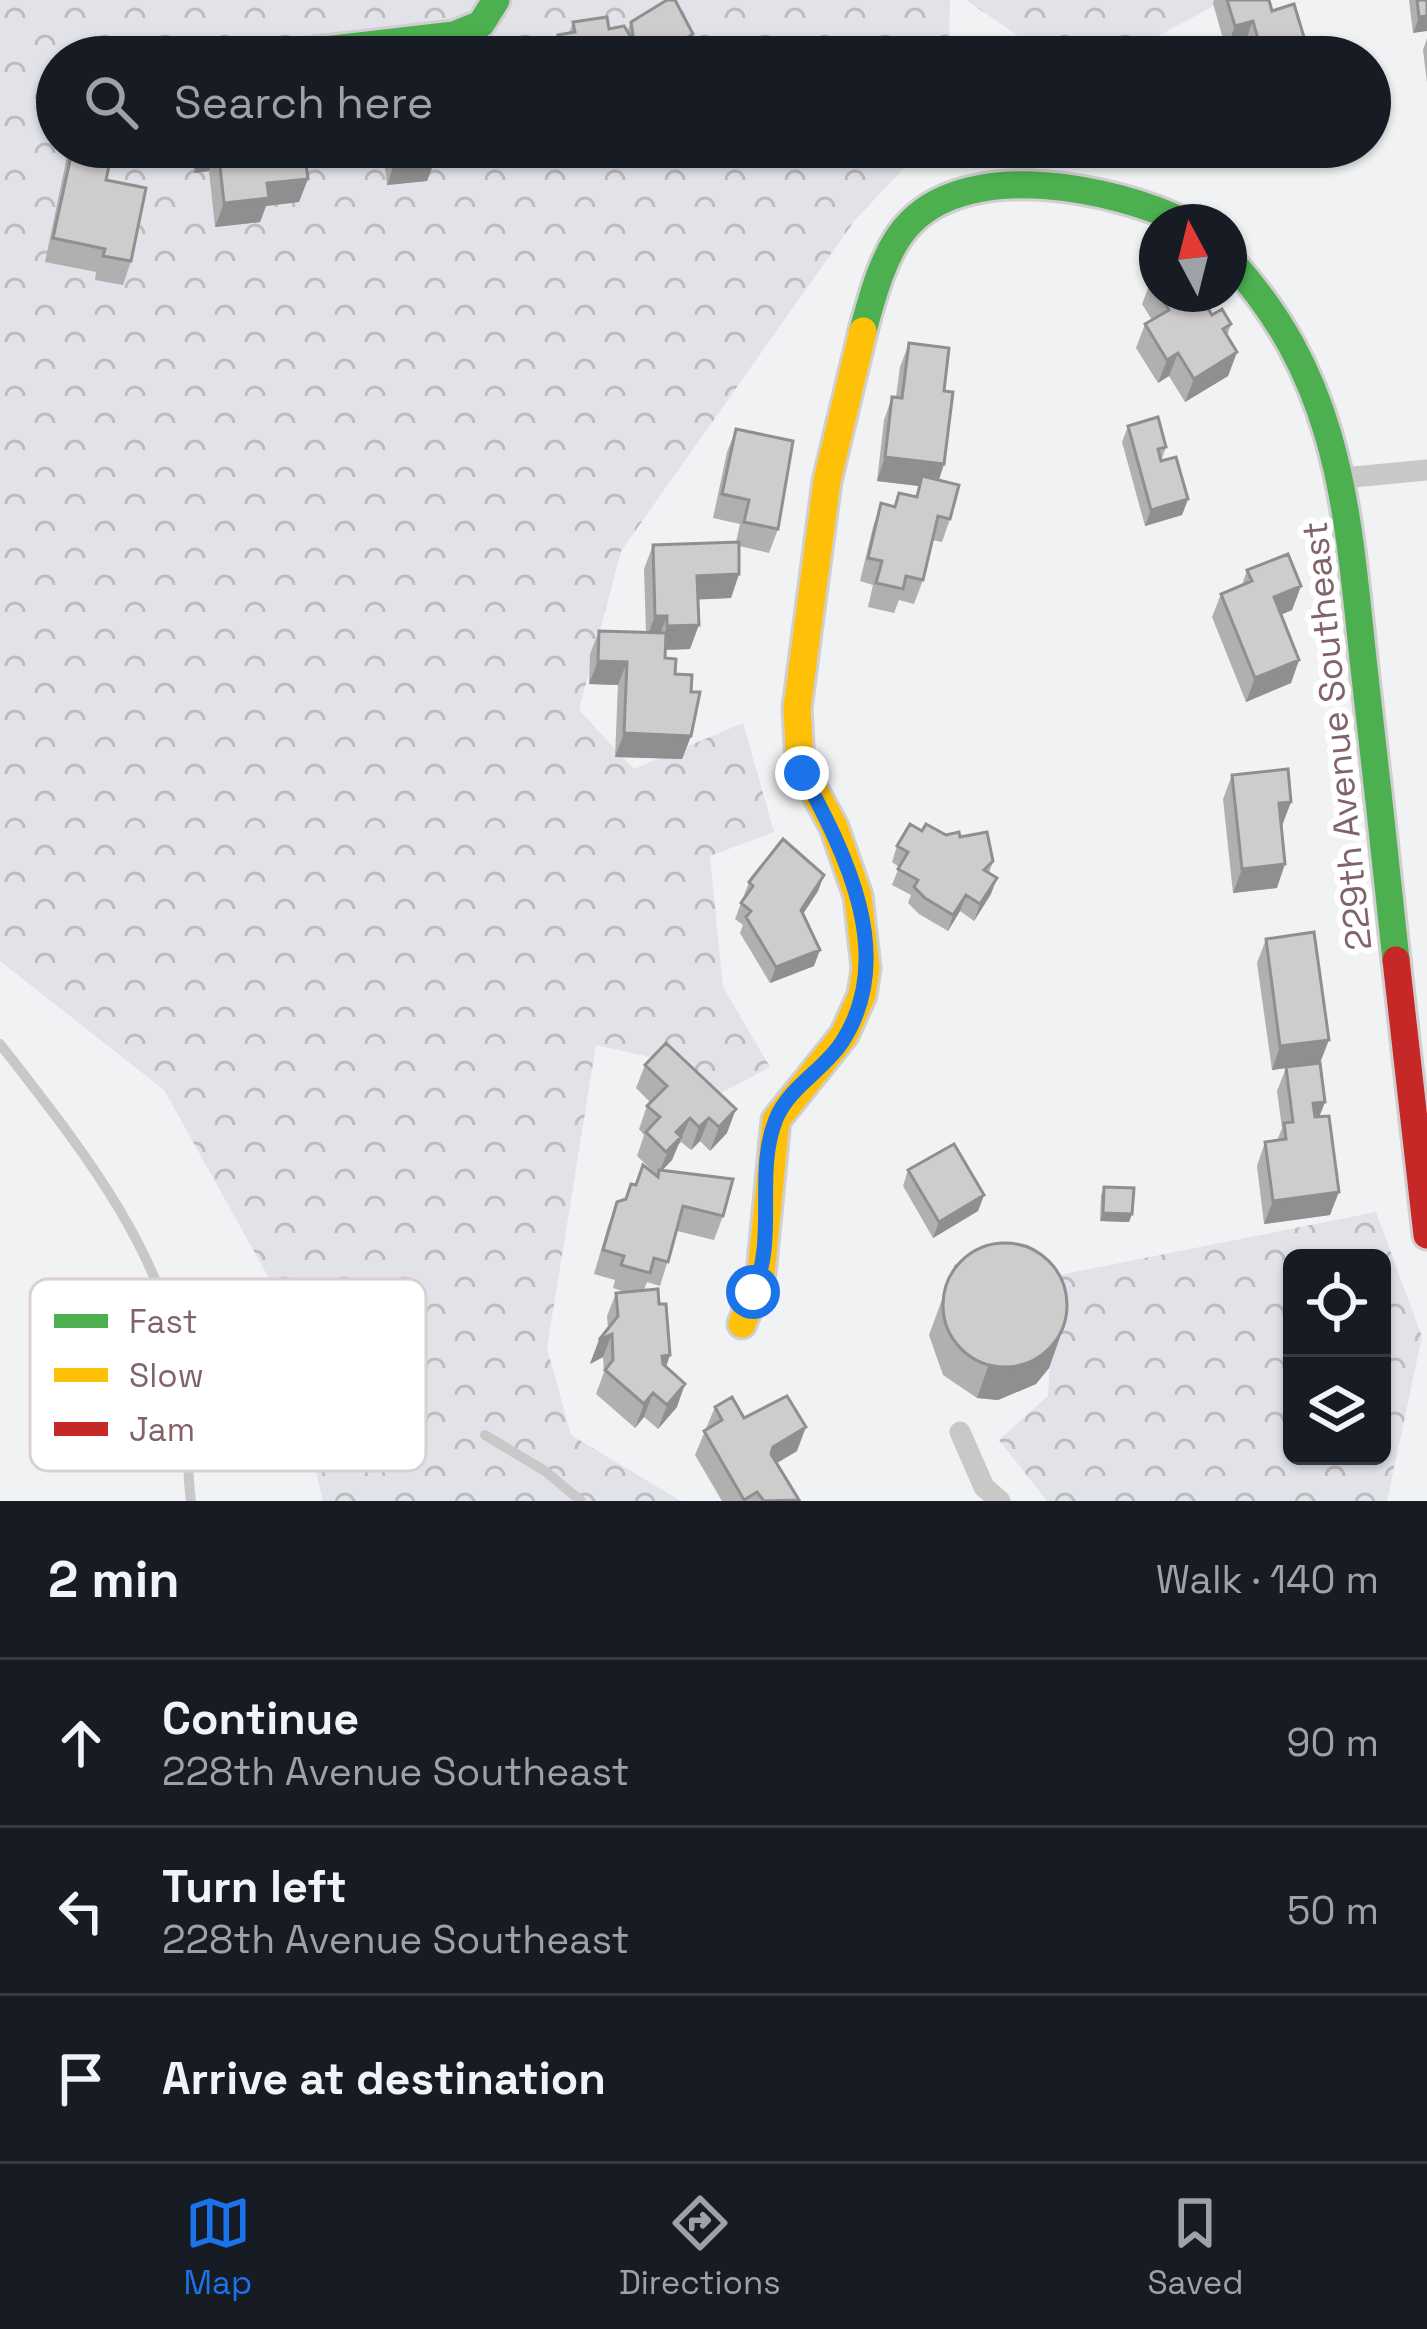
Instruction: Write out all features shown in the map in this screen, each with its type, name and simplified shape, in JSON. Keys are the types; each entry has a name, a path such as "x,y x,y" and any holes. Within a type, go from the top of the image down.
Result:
{"street":[{"path":"445,36 488,12"},
{"path":"742,1324 761,1274 776,1120 853,1024 866,963 850,872 834,827 802,773 797,751 802,669 830,451 864,328 905,227 944,199 1027,186 1133,198 1146,204"},
{"name":"229th Avenue Southeast","path":"1247,283 1293,344 1319,394 1343,478 1427,1235"},
{"path":"1343,478 1427,470"},
{"path":"960,1432 984,1486 1000,1501"}],"lane":[{"path":"0,1044 106,1184 158,1279"},
{"path":"485,1435 545,1471 581,1501"},
{"path":"189,1471 190,1501"}],"green space":[{"path":"0,0 950,0 949,36 36,36 36,168 904,168 855,220 621,551 579,710 634,769 743,723 774,832 710,856 723,987 770,1067 719,1094 668,1061 596,1045 547,1348 571,1435 681,1501 323,1501 316,1471 426,1471 426,1279 269,1279 164,1090 0,961"},
{"path":"966,0 1225,0 1158,36 1018,36"},
{"path":"1376,1212 1390,1249 1283,1249 1283,1465 1391,1465 1391,1253 1422,1337 1387,1501 1047,1501 999,1440 1048,1396 1054,1276"}],"building":[{"path":"675,0 693,34 633,36 631,22"},
{"path":"1227,0 1269,0 1272,11 1294,4 1304,36 1257,36 1253,21 1235,26"},
{"path":"1417,0 1427,0 1427,16 1419,17"},
{"path":"607,17 609,29 624,26 630,36 558,35 575,32 573,22"},
{"path":"68,168 109,168 106,180 146,188 131,261 103,256 105,249 53,238"},
{"path":"220,168 307,168 308,179 267,183 269,198 224,203"},
{"path":"1166,312 1224,312 1231,324 1223,329 1237,352 1194,379 1178,353 1167,360 1145,324"},
{"path":"909,343 949,348 944,391 953,392 944,464 885,457 892,397 902,398"},
{"path":"1158,417 1166,447 1158,449 1161,461 1176,457 1188,499 1151,510 1128,426"},
{"path":"736,429 793,441 778,529 744,522 749,500 722,494"},
{"path":"922,476 959,485 950,519 938,516 923,580 906,576 903,589 876,583 882,561 868,558 881,503 895,507 899,493 917,497"},
{"path":"739,542 739,574 697,576 699,625 667,626 667,616 655,616 653,545"},
{"path":"1288,554 1301,586 1274,597 1299,660 1255,678 1221,594 1252,581 1247,570"},
{"path":"599,631 666,633 665,658 676,659 675,674 692,675 691,692 700,692 691,736 624,733 627,662 598,661"},
{"path":"1288,769 1291,802 1279,803 1285,864 1242,869 1232,775"},
{"path":"910,824 922,831 926,824 946,835 959,832 960,837 987,832 993,861 984,870 997,878 980,904 966,895 953,915 925,898 914,887 918,880 898,869 908,852 897,846"},
{"path":"783,839 824,875 801,910 820,950 776,967 746,917 751,911 741,903 753,886 749,882"},
{"path":"1314,932 1329,1040 1280,1046 1266,939"},
{"path":"666,1043 736,1109 719,1127 709,1118 699,1127 690,1118 676,1132 681,1137 666,1152 646,1132 660,1117 647,1106 667,1086 645,1065"},
{"path":"1320,1063 1325,1102 1313,1103 1315,1117 1329,1116 1339,1192 1273,1201 1265,1142 1286,1139 1284,1123 1293,1122 1286,1067"},
{"path":"954,1144 984,1195 939,1222 908,1170"},
{"path":"643,1165 658,1177 659,1170 733,1179 723,1216 683,1206 668,1262 654,1258 650,1273 621,1265 624,1256 603,1250 617,1202 626,1199 631,1184 636,1185"},
{"path":"1104,1187 1134,1188 1132,1214 1103,1213"},
{"path":"1005,1243 1029,1247 1049,1261 1063,1281 1067,1305 1063,1329 1049,1349 1029,1363 1005,1367 981,1363 961,1349 947,1329 943,1305 947,1281 961,1261 981,1247"},
{"path":"658,1289 659,1304 666,1304 670,1355 662,1356 663,1364 685,1384 667,1405 653,1393 644,1404 605,1370 613,1360 612,1334 599,1340 618,1316 616,1293"},
{"path":"787,1396 806,1427 773,1447 771,1454 799,1500 764,1501 757,1492 744,1500 704,1431 722,1420 715,1407 732,1397 744,1418"}],"traffic: fast":[{"path":"445,36 481,24 496,0"},
{"path":"863,331 894,245 911,222 938,203 1006,185 1083,190 1139,205"},
{"path":"1247,281 1295,353 1317,401 1344,502 1396,960"}],"traffic: slow":[{"path":"742,1324 761,1274 776,1120 844,1035 862,995 866,968 858,896 834,827 800,764 797,708 827,481 863,331"}],"traffic: jam":[{"path":"1396,960 1427,1235"}],"route":[{"path":"753,1292 761,1274 776,1120 787,1099 839,1048 863,998 863,922 850,872 834,827 802,773"}]}
